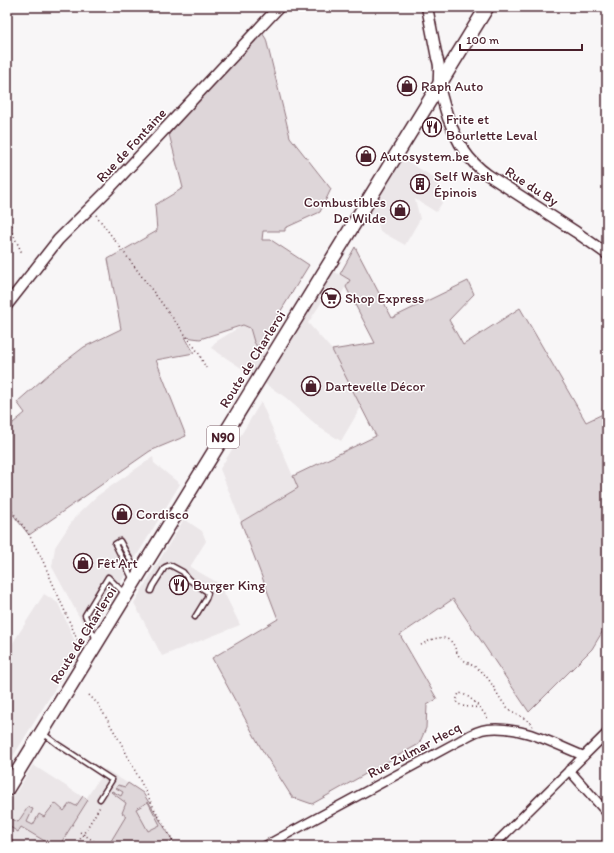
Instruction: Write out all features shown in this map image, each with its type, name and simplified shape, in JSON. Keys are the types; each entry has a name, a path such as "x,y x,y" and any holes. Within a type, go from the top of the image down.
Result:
{"main road":[{"name":"Route de Charleroi","path":"7,789 487,7"}],"street":[{"name":"Rue de Fontaine","path":"7,305 58,240 279,7"},
{"name":"Rue du By","path":"427,7 439,63 439,85 445,108 458,143 467,156 478,168 607,254"},
{"name":"Rue Zulmar Hecq","path":"265,846 470,735 482,730 495,728 514,730 537,737 584,756"},
{"path":"493,846 607,733"},
{"path":"569,770 607,813"}],"lane":[{"path":"120,541 136,578 115,544 120,541"},
{"path":"151,591 164,567 170,565 183,572 188,579 208,593 195,617"},
{"path":"97,642 85,614 108,577 126,595"},
{"path":"42,732 57,744 112,780 102,800"}],"path":[{"path":"89,208 99,219 198,352 206,368"},
{"path":"12,225 11,230 22,253"},
{"path":"7,505 27,530 42,559 86,660"},
{"path":"421,645 433,639 448,639 454,644 459,656 483,672 496,690 502,702 509,710 530,722 537,737"},
{"path":"480,708 474,706 466,707 458,704 456,701 459,693 465,694 480,708 495,728"},
{"path":"89,695 98,704 121,743 155,810 176,846"},
{"path":"76,846 102,800"},
{"path":"80,832 101,846"},
{"path":"7,835 13,838 8,846"},
{"path":"167,846 174,842"}],"shaded area":[{"path":"261,31 266,39 290,137 331,189 320,212 285,228 285,231 263,231 262,240 271,240 309,265 258,348 254,342 250,328 243,325 200,339 185,337 194,353 156,360 186,436 150,451 29,535 7,507 7,428 25,413 17,402 50,373 84,347 121,329 108,259 157,231 155,205 183,188 169,134"},
{"path":"402,158 438,180 442,203 436,212 415,199 420,219 405,245 380,231 376,216 370,212"},
{"path":"355,247 392,318 468,281 474,294 449,320 463,345 520,308 586,422 607,412 607,624 592,649 529,712 453,599 400,635 437,699 427,705 426,728 419,744 312,804 292,797 261,748 212,658 278,619 241,522 298,488 293,476 376,436 332,350 375,343 346,287 350,280 340,274"},
{"path":"325,267 350,280 334,306 323,300 308,323 332,350 361,407 341,441 320,428 285,397 211,348 217,341 243,325 250,328 254,342 269,358"},
{"path":"261,402 298,488 241,522 220,469"},
{"path":"153,457 154,463 180,484 89,635 52,567 55,547 75,517 97,496"},
{"path":"184,519 202,531 206,541 190,567 220,584 240,625 162,656 134,603"},
{"path":"44,594 58,603 79,650 7,766 7,652"},
{"path":"33,765 86,799 105,769 143,793 175,845 7,846 7,807"},
{"path":"128,783 143,793 173,841 164,846 108,846 126,816 122,813 126,803 111,792 112,791 121,796 123,792 116,788 118,785 125,787","holes":["148,802 160,825 148,831 136,809"]},
{"path":"83,796 88,800 59,846 53,846 21,827 18,832 7,825 7,817 18,822 28,807 33,809 27,822 33,825 39,814 44,817 55,803 64,811 70,803 76,806"}],"place":[{"name":"Raph Auto","path":"407,86"},
{"name":"Frite et Bourlette Leval","path":"432,127"},
{"name":"Autosystem.be","path":"366,156"},
{"name":"Self Wash Épinois","path":"420,184"},
{"name":"Combustibles De Wilde","path":"400,210"},
{"name":"Shop Express","path":"331,298"},
{"name":"Dartevelle Décor","path":"311,386"},
{"name":"Cordisco","path":"122,514"},
{"name":"Fêt'Art","path":"83,563"},
{"name":"Burger King","path":"179,585"}]}
